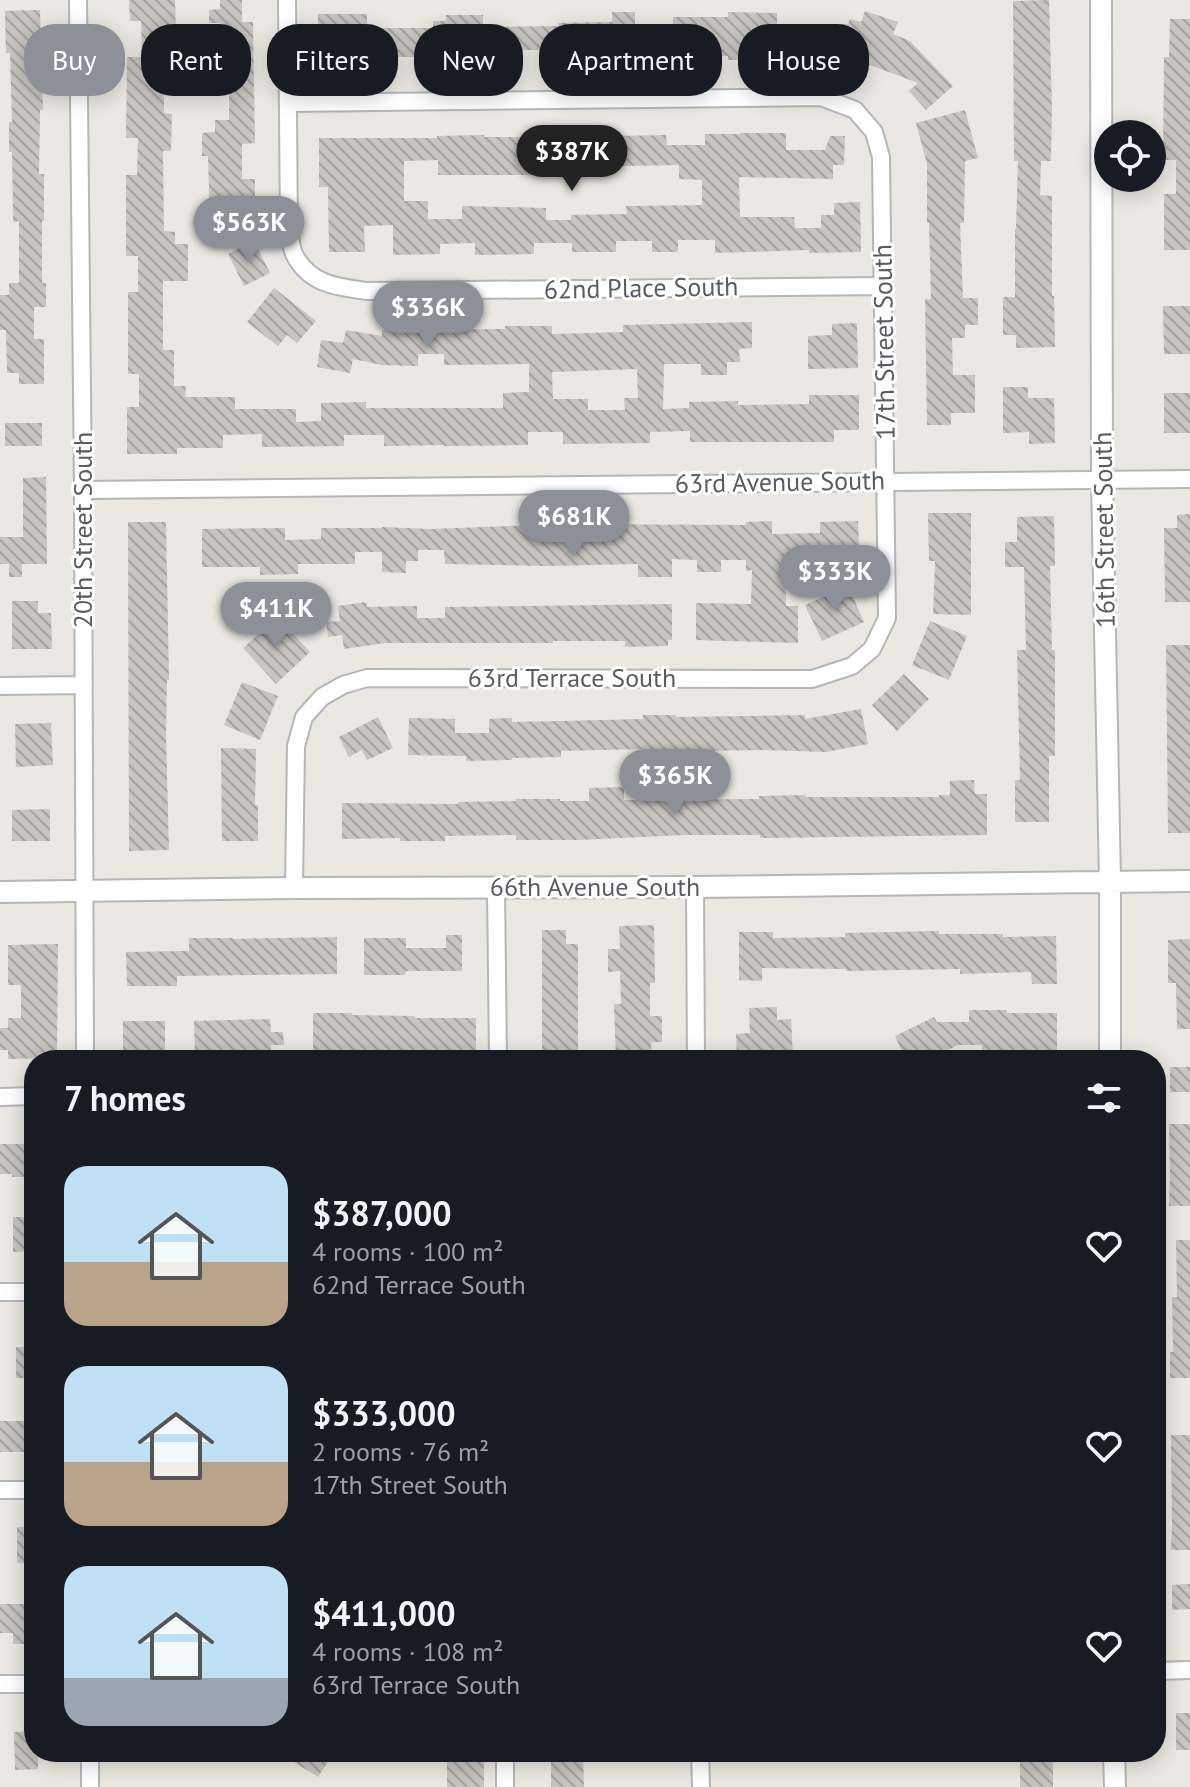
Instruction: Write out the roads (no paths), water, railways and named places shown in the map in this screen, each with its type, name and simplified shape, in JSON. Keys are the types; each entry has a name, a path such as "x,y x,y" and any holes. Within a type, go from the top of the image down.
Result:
{"street":[{"name":"20th Street South","path":"78,0 85,1050"},
{"path":"287,0 288,103"},
{"name":"16th Street South","path":"1101,0 1102,480 1110,1050"},
{"name":"17th Street South","path":"288,103 821,97 855,110 874,132 881,157 887,618 872,649 852,666"},
{"name":"62nd Place South","path":"288,103 289,231 293,255 308,273 330,286 367,291 883,286"},
{"name":"63rd Avenue South","path":"83,490 1190,479"},
{"name":"63rd Terrace South","path":"294,888 296,746 304,717 322,697 343,685 367,678 812,679 852,666"},
{"path":"0,686 84,685"},
{"name":"66th Avenue South","path":"0,892 1190,881"},
{"path":"695,887 696,1050"},
{"path":"496,888 498,1050"},
{"path":"0,1097 24,1096"},
{"path":"0,1292 24,1292"},
{"path":"0,1490 24,1490"},
{"path":"1166,1671 1190,1670"},
{"path":"0,1684 24,1684"},
{"path":"90,1762 90,1787"},
{"path":"505,1762 505,1787"},
{"path":"700,1762 701,1787"},
{"path":"1114,1762 1115,1787"}]}
